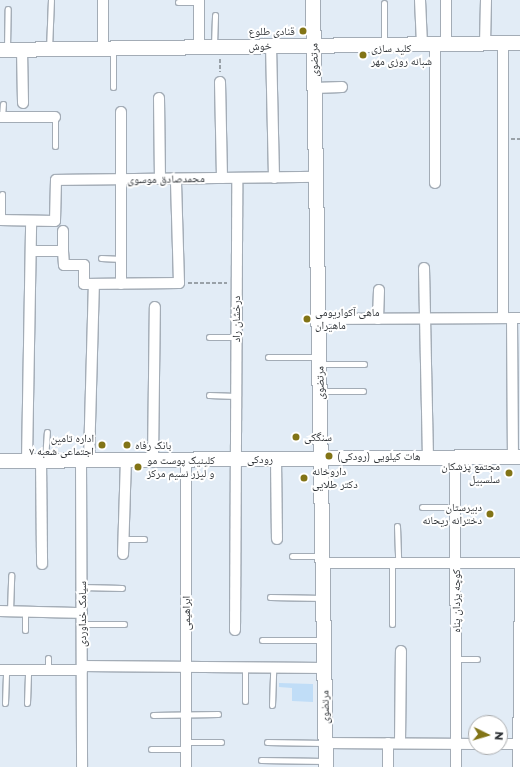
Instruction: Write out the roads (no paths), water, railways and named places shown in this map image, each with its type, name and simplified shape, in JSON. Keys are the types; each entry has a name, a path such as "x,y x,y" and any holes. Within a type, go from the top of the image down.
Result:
{"main road":[{"name":"مرتضوی","path":"313,0 326,764"},
{"name":"خوش","path":"3,50 271,45 520,43"},
{"name":"رودکی","path":"0,461 517,457"}],"street":[{"path":"103,0 108,48"},
{"path":"420,0 434,44"},
{"path":"435,183 434,44 446,0"},
{"path":"485,44 486,0"},
{"path":"199,1 199,47"},
{"path":"503,44 511,318 517,457"},
{"path":"271,45 274,178"},
{"path":"22,50 23,103"},
{"path":"220,82 222,178"},
{"path":"314,88 342,87"},
{"path":"159,98 160,179"},
{"path":"121,112 121,284"},
{"path":"1,117 55,118"},
{"name":"محمدصادق موسوی","path":"31,220 55,221 56,180 316,177"},
{"name":"درخشان راد","path":"235,630 237,178"},
{"path":"63,231 64,265 84,265 84,284 179,283 176,179"},
{"path":"1,220 31,220 42,564"},
{"path":"31,251 63,251"},
{"path":"424,268 428,458"},
{"name":"سیامک خداوردی","path":"82,767 82,587 85,460 94,284"},
{"path":"378,319 379,290"},
{"path":"153,460 155,307"},
{"path":"318,319 511,318"},
{"name":"کوچه یزدان پناه","path":"455,457 456,767"},
{"name":"ابراهیمی","path":"186,459 186,767"},
{"path":"276,459 276,539"},
{"path":"123,554 126,460"},
{"path":"323,560 395,563 520,563 518,767"},
{"path":"5,611 82,613"},
{"path":"400,743 401,652"},
{"path":"3,670 186,667 325,668"},
{"path":"326,743 468,744"},
{"path":"388,743 388,767"},
{"path":"508,744 519,744"}],"lane":[{"path":"49,50 51,0"},
{"path":"178,2 199,1"},
{"path":"384,3 384,44"},
{"path":"3,50 8,9"},
{"path":"215,15 217,46"},
{"path":"108,48 113,87"},
{"path":"1,117 3,104"},
{"path":"55,118 55,146"},
{"path":"1,220 2,194"},
{"path":"101,258 121,258"},
{"path":"209,337 236,336"},
{"path":"268,356 364,364"},
{"path":"320,391 363,391"},
{"path":"209,396 236,396"},
{"path":"38,460 46,432"},
{"path":"422,507 455,507"},
{"path":"392,624 397,526"},
{"path":"124,539 144,539"},
{"path":"292,556 323,560"},
{"path":"5,611 11,575"},
{"path":"82,587 122,588"},
{"path":"270,597 323,598"},
{"path":"25,611 25,630"},
{"path":"82,624 124,624"},
{"path":"262,640 324,640"},
{"path":"48,658 48,670"},
{"path":"456,659 477,659"},
{"path":"245,667 245,701"},
{"path":"272,667 272,705"},
{"path":"3,670 5,703"},
{"path":"27,703 28,670"},
{"path":"153,715 218,714"},
{"path":"151,749 221,742"},
{"path":"267,742 326,743"},
{"path":"262,760 326,764"}],"place":[{"name":"قنادی طلوع","path":"303,31"},
{"name":"کلید سازی شبانه روزی مهر","path":"363,55"},
{"name":"ماهی آکواریومی ماهیران","path":"307,319"},
{"name":"سنگکی","path":"296,437"},
{"name":"اداره تامین اجتماعی شعبه ۷","path":"102,445"},
{"name":"بانک رفاه","path":"127,445"},
{"name":"هات کیلویی (رودکی)","path":"329,456"},
{"name":"کلینیک پوست مو و لیزر نسیم مرکز","path":"138,467"},
{"name":"مجتمع پزشکان سلسبیل","path":"509,473"},
{"name":"داروخانه دکتر طلایی","path":"304,478"},
{"name":"دبیرستان دخترانه ریحانه","path":"490,514"}]}
